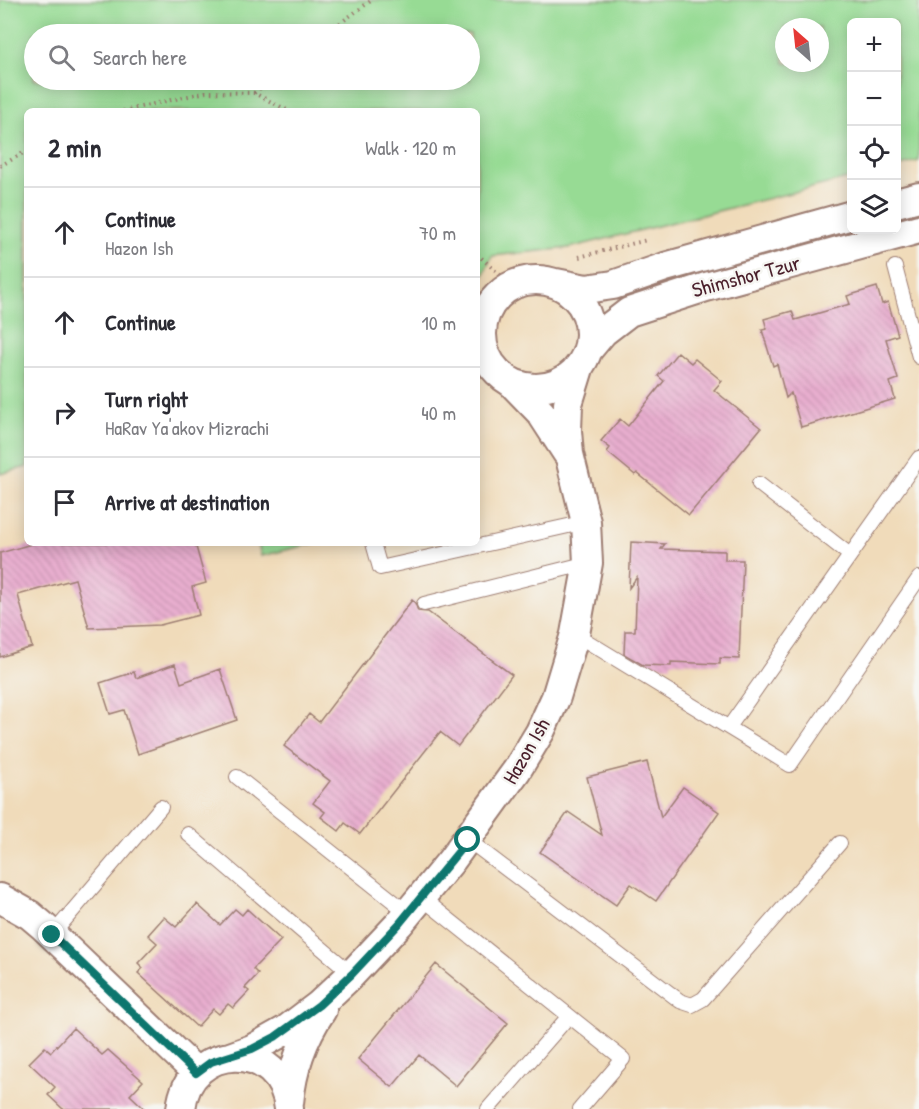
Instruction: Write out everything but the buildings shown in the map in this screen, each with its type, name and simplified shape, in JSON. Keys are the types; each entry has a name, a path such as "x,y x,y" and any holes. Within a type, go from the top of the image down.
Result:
{"street":[{"path":"901,202 919,197"},
{"name":"Shimshor Tzur","path":"553,282 586,289 600,288 665,267 847,216"},
{"name":"Shimshor Tzur","path":"584,358 611,324 629,312 706,286 919,229"},
{"path":"536,279 553,282 574,295 585,309 590,326 590,342 584,358 568,377 552,385 527,388 495,372 487,359 482,333 484,317 494,300 536,279"},
{"name":"Hazon Ish","path":"289,1106 292,1076 304,1041 319,1014 346,980 415,905 468,840 517,770 540,732 556,697 575,634 588,563 586,522 567,442 567,410 573,384 584,358"},
{"name":"Hazon Ish","path":"495,372 526,396 548,422 572,464"},
{"path":"0,898 30,915 196,1073 187,1086 181,1108"},
{"name":"Hazon Ish","path":"196,1073 211,1062 252,1049 286,1030 346,980"},
{"path":"230,1057 244,1057 267,1066 284,1086 289,1106"}],"lane":[{"path":"895,267 919,357"},
{"path":"729,726 919,458"},
{"path":"759,484 850,555"},
{"path":"480,546 586,522"},
{"path":"374,546 380,568 479,546"},
{"path":"424,604 588,563"},
{"path":"575,634 790,765 919,578"},
{"path":"237,777 569,1016 623,1059 580,1109"},
{"path":"52,935 161,807"},
{"path":"188,834 346,980"},
{"path":"468,840 680,1001 692,1005 703,999 840,843"},
{"path":"0,884 30,915"},
{"path":"488,1109 569,1016"}],"path":[{"path":"339,24 372,0"},
{"path":"254,93 258,90"},
{"path":"136,108 206,92 254,93 283,108"},
{"path":"0,166 24,153"},
{"path":"480,262 494,300"}],"green space":[{"path":"0,0 919,0 919,161 901,166 901,18 847,18 847,179 569,248 492,256 480,282 480,108 24,108 24,468 0,474"},
{"path":"259,546 303,546 261,556"}],"route":[{"path":"52,935 196,1073 211,1062 252,1049 275,1037 319,1005 399,924 468,840"}]}
